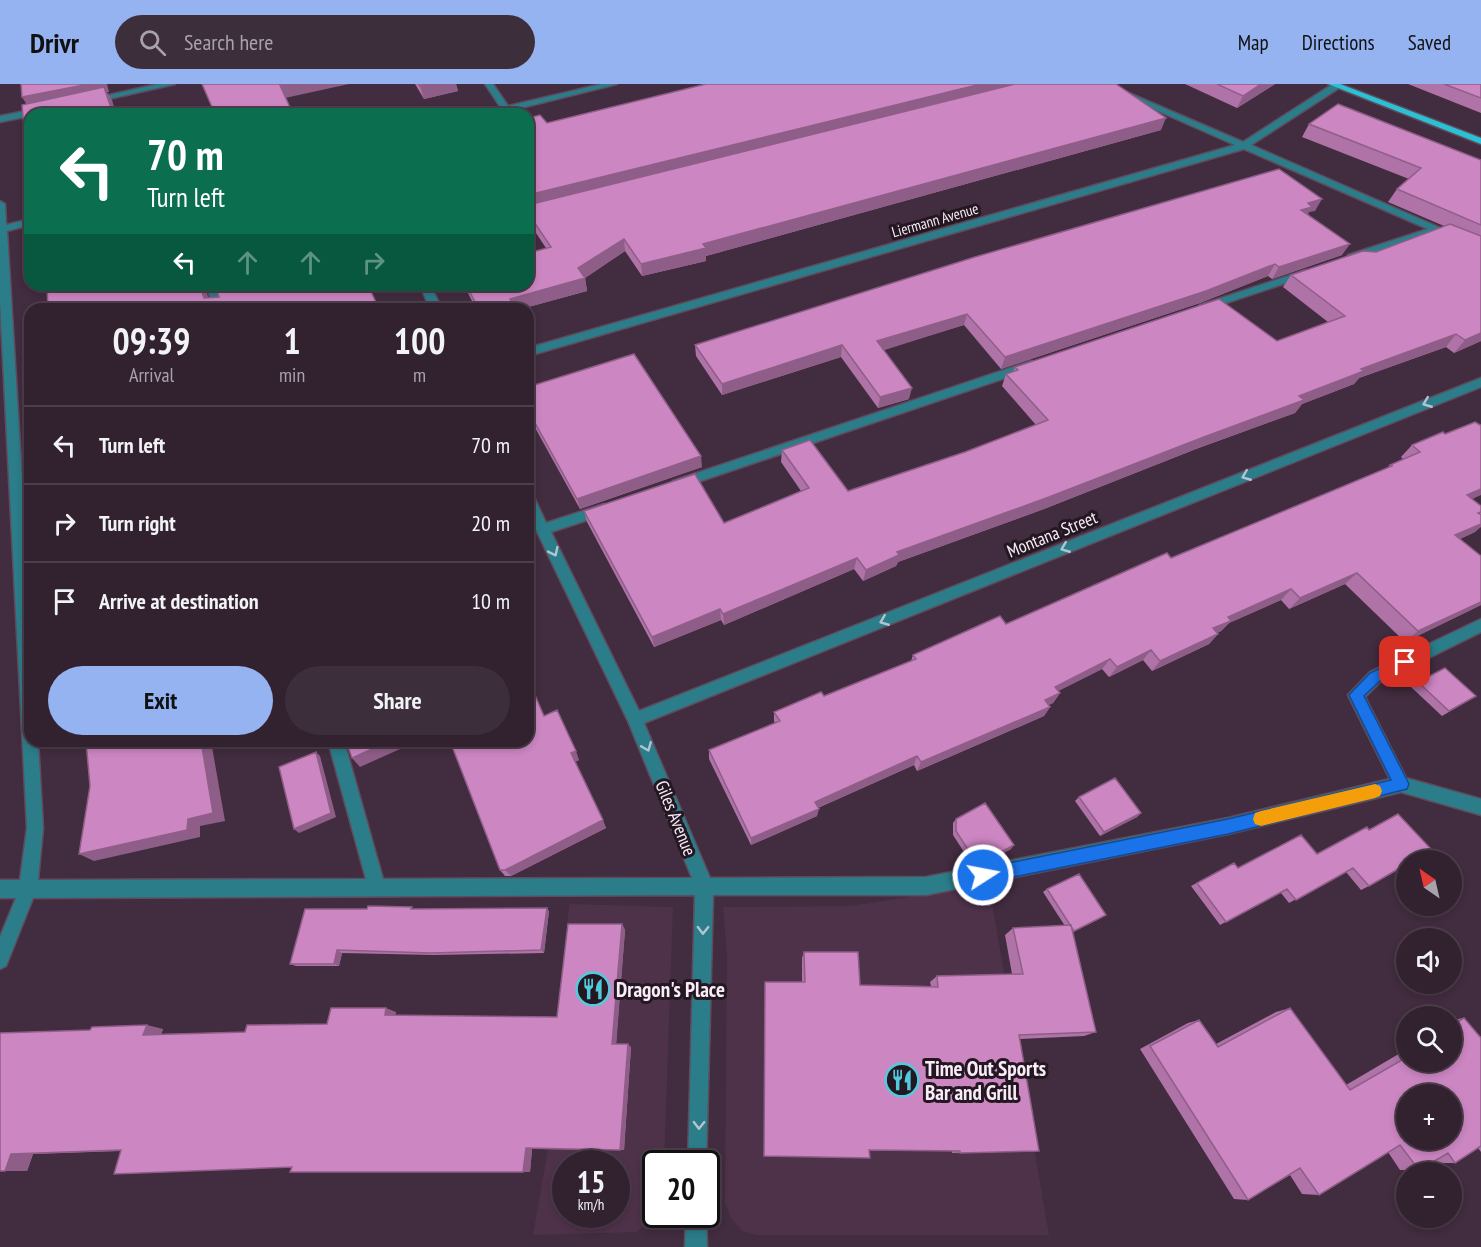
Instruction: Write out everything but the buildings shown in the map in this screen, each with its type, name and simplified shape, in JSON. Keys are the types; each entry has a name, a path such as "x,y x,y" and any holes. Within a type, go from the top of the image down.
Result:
{"main road":[{"path":"1334,85 1481,141"}],"street":[{"path":"82,102 171,84"},
{"path":"489,84 505,108"},
{"path":"510,108 613,84"},
{"path":"1101,84 1443,231 1336,263"},
{"name":"Liermann Avenue","path":"534,350 1245,145 1334,85"},
{"path":"0,119 24,114"},
{"path":"0,204 24,640"},
{"path":"0,230 24,224"},
{"path":"1190,312 1313,270"},
{"path":"660,490 1043,361"},
{"name":"Montana Street","path":"635,720 1481,382"},
{"path":"543,529 615,505"},
{"name":"Giles Avenue","path":"534,511 635,720 704,885 698,1150"},
{"path":"1401,784 1356,695 1375,677 1481,625"},
{"path":"0,960 28,889 35,828 30,747"},
{"path":"338,747 377,889"},
{"path":"0,889 926,886 1228,826 1401,784 1481,807"},
{"path":"696,1247 697,1228"}],"shaded area":[{"path":"989,885 1049,1235 756,1235 742,1231 731,1218 725,1203 727,955 723,907 849,906"},
{"path":"569,904 673,907 664,1150 642,1150 642,1228 636,1232 533,1235 548,1149"}],"slow traffic":[{"path":"1261,819 1375,791"}],"place":[{"name":"Dragon's Place","path":"593,989"},
{"name":"Time Out Sports Bar and Grill","path":"902,1080"}],"route":[{"path":"983,875 1228,826 1401,784 1356,695 1375,677 1405,662"}]}
